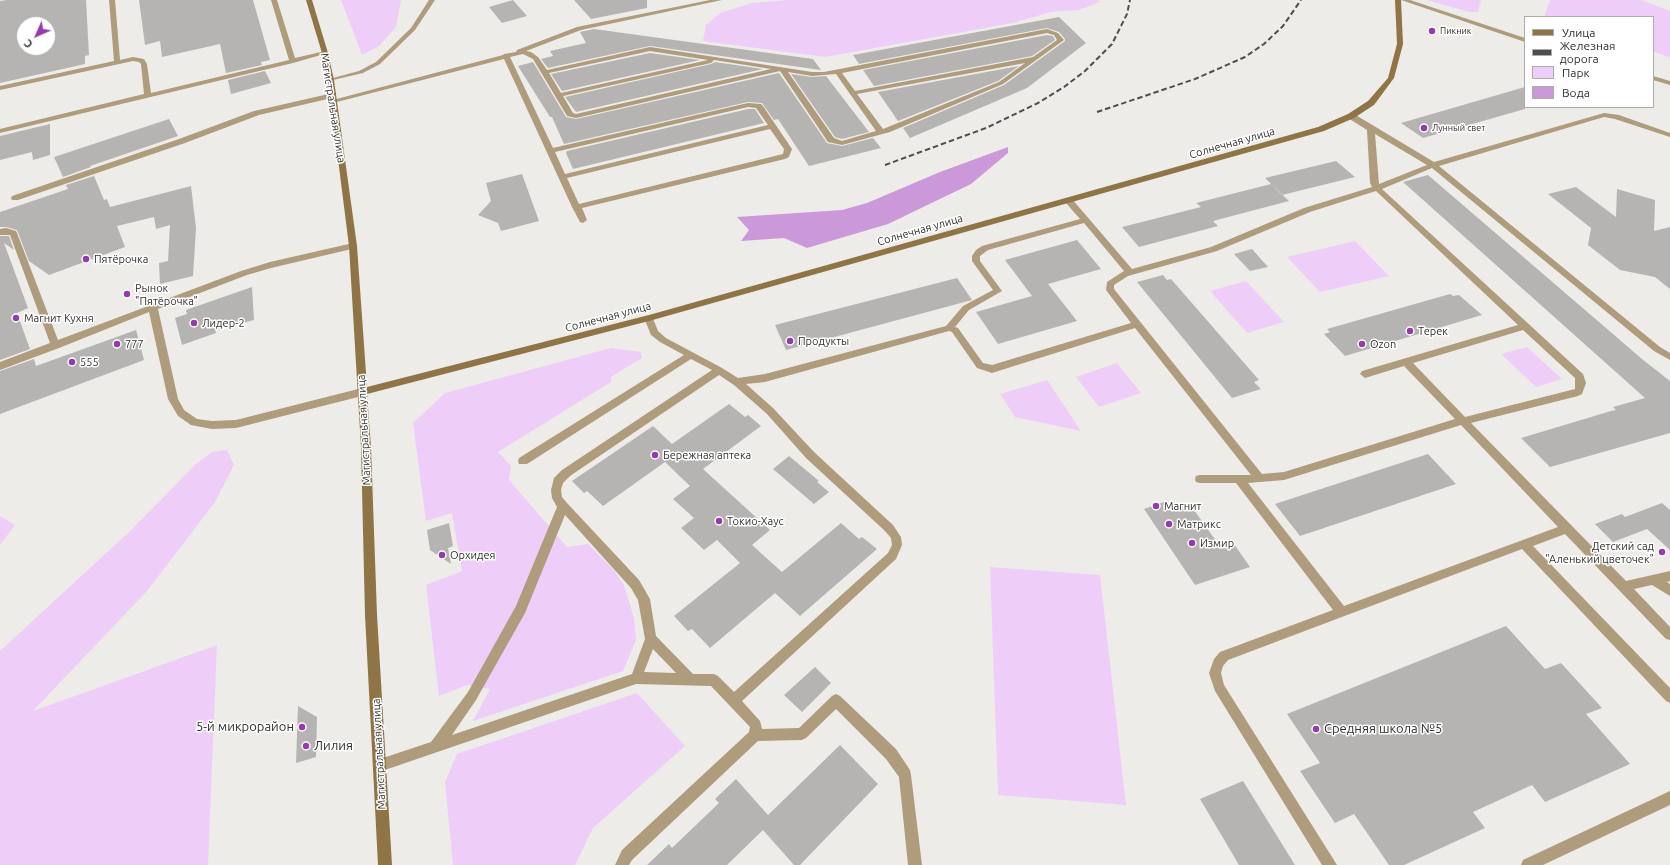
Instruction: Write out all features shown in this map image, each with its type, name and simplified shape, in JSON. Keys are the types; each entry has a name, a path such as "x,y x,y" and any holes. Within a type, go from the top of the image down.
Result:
{"street":[{"path":"112,0 117,62"},
{"path":"274,0 292,61"},
{"name":"Магистральная улица","path":"309,0 325,53 331,80 353,246 366,448 371,614 385,865"},
{"path":"331,80 361,72 378,63 414,29 432,0"},
{"path":"15,198 182,141 257,112 333,98 506,55 579,28 719,0"},
{"name":"Солнечная улица","path":"362,392 649,318 1297,137 1351,116 1371,103 1391,78 1400,44 1398,0"},
{"path":"1404,0 1524,40"},
{"path":"546,72 644,50 681,53 782,69 812,74 824,74 1047,31 1056,34 1060,38 1060,41 1001,83 881,132 842,143 834,142 782,69"},
{"path":"516,52 523,52 533,55 546,72 570,114 580,116 782,69"},
{"path":"0,131 325,53"},
{"path":"681,53 688,66"},
{"path":"506,55 583,220"},
{"path":"853,93 1037,58"},
{"path":"0,88 133,59 142,60 144,64 148,95"},
{"path":"559,95 718,59"},
{"path":"750,64 758,75"},
{"path":"837,71 881,132"},
{"path":"789,79 812,74"},
{"path":"1654,78 1670,82"},
{"path":"551,151 748,104 758,106 788,149 786,155 576,207"},
{"path":"1260,479 1136,325 1110,290 1110,284 1113,281 1130,272 1214,249 1307,210 1377,188 1433,165 1604,115 1616,117 1670,135"},
{"path":"1351,116 1433,165 1657,349 1670,357"},
{"path":"563,177 772,126"},
{"path":"1200,480 1260,479 1284,476 1463,421 1579,391 1582,383 1580,377 1377,188 1374,183 1371,129"},
{"path":"1069,201 1130,272"},
{"path":"949,328 966,308 998,291 976,261 976,256 979,252 985,248 1086,220"},
{"path":"0,232 6,231 13,233 56,346"},
{"path":"0,366 262,267 353,246"},
{"path":"153,308 174,399 181,413 196,422 212,425 236,424 362,392"},
{"path":"649,318 654,332 659,336 737,382 770,411 810,456 889,528 896,537 897,544 892,556 733,701"},
{"path":"737,382 765,378 949,328 955,330 980,366 992,369 1136,325"},
{"path":"1365,374 1525,326"},
{"path":"523,461 691,355"},
{"path":"1406,362 1670,635"},
{"path":"636,678 651,639 644,599 635,584 557,498 556,490 558,481 566,472 719,370"},
{"path":"1239,480 1342,612"},
{"path":"436,746 480,684 521,609 563,506"},
{"path":"1330,865 1219,687 1215,673 1218,663 1224,656 1567,528"},
{"path":"1524,544 1670,697"},
{"path":"1623,587 1670,576"},
{"path":"1652,580 1661,583 1670,591"},
{"path":"651,639 689,678"},
{"path":"379,766 636,678 689,678 714,680 756,725 755,735 627,855 622,865"},
{"path":"755,735 802,734 836,700 892,754 905,775 915,865"},
{"path":"1528,865 1670,798"}],"green space":[{"path":"341,0 401,0 396,27 379,46 362,55"},
{"path":"789,0 1099,0 1100,2 1079,10 1051,12 1013,23 825,57 703,41 706,25 720,13 752,3"},
{"path":"1427,0 1481,0 1478,12 1469,12"},
{"path":"1550,0 1641,0 1670,11 1670,58 1654,51 1654,16 1544,16"},
{"path":"1355,241 1389,276 1320,292 1287,257"},
{"path":"1246,281 1284,322 1247,333 1210,291"},
{"path":"1527,347 1562,379 1536,387 1501,354"},
{"path":"611,348 641,352 642,358 611,377 611,382 498,452 511,466 509,480 567,547 588,544 613,569 624,585 634,618 636,640 623,671 473,721 490,689 467,685 439,696 426,585 462,571 452,513 426,521 413,423 445,393"},
{"path":"1117,363 1141,393 1099,407 1076,377"},
{"path":"1047,380 1081,431 1015,417 1000,394"},
{"path":"227,450 234,465 215,502 147,591 33,711 217,645 208,865 0,865 0,651 129,532 197,463 212,452"},
{"path":"0,516 15,525 0,545"},
{"path":"990,567 1100,575 1126,805 998,795"},
{"path":"637,693 685,746 593,828 575,865 453,865 445,782 457,754"}],"water":[{"path":"1008,147 1008,153 971,184 888,224 807,248 784,238 741,241 749,230 737,217 842,210 867,203 940,172"}],"building":[{"path":"86,0 89,55 85,56 85,64 0,83 0,1"},
{"path":"139,0 253,0 270,60 261,62 262,65 226,73 220,44 162,57 160,41 145,45"},
{"path":"513,0 527,16 502,23 489,7"},
{"path":"574,0 647,0 647,8 591,19"},
{"path":"1059,17 1086,43 1027,88 910,138 903,128 1004,85 1065,41 1065,39 1059,32 1047,28 859,64 853,55"},
{"path":"594,29 813,59 821,70 650,46 548,68 541,59 553,56 550,51 586,43 580,32"},
{"path":"1047,35 1053,36 1055,40 1032,56 874,86 863,70"},
{"path":"650,53 700,60 562,91 551,74"},
{"path":"533,62 566,117 576,119 779,73 827,143 842,146 873,138 881,148 809,166 778,119 774,120 762,103 748,102 564,144 552,117 550,117 518,66"},
{"path":"715,62 763,69 576,112 565,97 711,64"},
{"path":"1019,66 998,81 898,121 878,92"},
{"path":"265,71 271,83 231,94 228,80"},
{"path":"791,74 812,77 826,76 869,132 842,139 835,137"},
{"path":"1524,87 1525,109 1423,138 1401,123"},
{"path":"748,109 755,109 764,123 573,169 566,153 567,151"},
{"path":"169,119 178,136 90,166 91,167 63,177 54,157"},
{"path":"50,124 50,155 33,160 32,152 0,160 0,136"},
{"path":"1336,161 1355,177 1282,195 1265,178"},
{"path":"522,174 539,221 501,231 498,223 478,215 491,201 486,183"},
{"path":"1428,175 1642,359 1670,381 1670,433 1550,467 1521,438 1616,410 1613,407 1645,398 1403,182"},
{"path":"94,176 104,200 107,199 110,207 191,186 196,228 193,276 160,284 159,263 168,261 170,225 156,229 154,217 117,226 125,247 49,275 29,261 17,230 0,227 0,212 68,189 66,185"},
{"path":"1271,184 1289,201 1213,221 1218,226 1139,247 1122,227 1201,207 1196,203"},
{"path":"1576,187 1616,217 1617,189 1655,200 1654,231 1670,227 1670,289 1655,277 1620,270 1588,245 1591,228 1548,194"},
{"path":"0,236 9,236 14,250 4,243 28,308 17,313 30,349 0,360"},
{"path":"1077,240 1101,269 1048,284 1077,321 998,344 976,312 1032,296 1005,260"},
{"path":"1252,249 1268,267 1250,271 1234,254"},
{"path":"1163,275 1167,280 1171,279 1259,380 1254,382 1261,389 1232,398 1137,282"},
{"path":"957,278 972,300 786,350 775,325"},
{"path":"252,287 254,320 215,330 216,333 182,345 175,318 187,314 186,310"},
{"path":"1450,294 1453,296 1459,295 1482,315 1345,356 1324,334 1330,332 1327,329"},
{"path":"136,330 144,360 0,414 0,371 34,359 36,366"},
{"path":"729,404 745,417 748,415 761,426 703,469 770,530 752,545 782,572 841,523 859,539 862,537 877,549 800,616 775,593 710,648 692,629 688,631 674,616 740,563 717,540 704,550 681,528 694,518 673,499 690,486 665,462 603,506 587,491 584,493 572,481 653,426 672,444"},
{"path":"1428,454 1456,484 1300,536 1275,504"},
{"path":"789,456 819,481 817,482 829,492 814,504 773,469"},
{"name":"Измир","path":"1164,502 1169,509 1189,503 1219,545 1232,541 1250,567 1195,585 1144,509"},
{"path":"1662,503 1670,510 1670,550 1647,529 1613,542 1595,524 1622,514 1625,517"},
{"path":"449,523 453,546 448,548 451,564 430,550 427,530"},
{"path":"1506,626 1545,669 1561,663 1602,708 1586,714 1630,764 1545,802 1532,785 1473,812 1485,828 1404,865 1389,865 1354,814 1335,823 1300,771 1320,763 1287,714"},
{"path":"815,667 831,683 802,712 784,695"},
{"path":"298,706 317,717 316,757 296,763"},
{"path":"840,745 878,784 800,865 794,865 763,830 727,865 647,865 669,844 672,848 719,803 715,799 736,779 768,815"},
{"path":"1243,781 1295,865 1239,865 1200,799"}],"railway":[{"path":"885,165 986,128 1038,103 1064,87 1085,71 1112,44 1127,14 1130,0"},
{"path":"1097,112 1195,79 1245,57 1264,44 1283,26 1301,0"}],"place":[{"name":"Пикник","path":"1432,31"},
{"name":"Лунный свет","path":"1424,128"},
{"name":"Пятёрочка","path":"86,259"},
{"name":"Рынок \"Пятёрочка\"","path":"127,294"},
{"name":"Магнит Кухня","path":"16,318"},
{"name":"Лидер-2","path":"194,323"},
{"name":"Терек","path":"1410,331"},
{"name":"Продукты","path":"790,341"},
{"name":"777","path":"117,344"},
{"name":"Ozon","path":"1362,344"},
{"name":"555","path":"72,362"},
{"name":"Бережная аптека","path":"655,455"},
{"name":"Магнит","path":"1156,506"},
{"name":"Токио-Хаус","path":"719,521"},
{"name":"Матрикc","path":"1169,524"},
{"name":"Измир","path":"1192,543"},
{"name":"Детский сад \"Аленький цветочек\"","path":"1662,552"},
{"name":"Орхидея","path":"442,555"},
{"name":"5-й микрорайон","path":"302,727"},
{"name":"Средняя школа №5","path":"1316,729"},
{"name":"Лилия","path":"306,746"}]}
